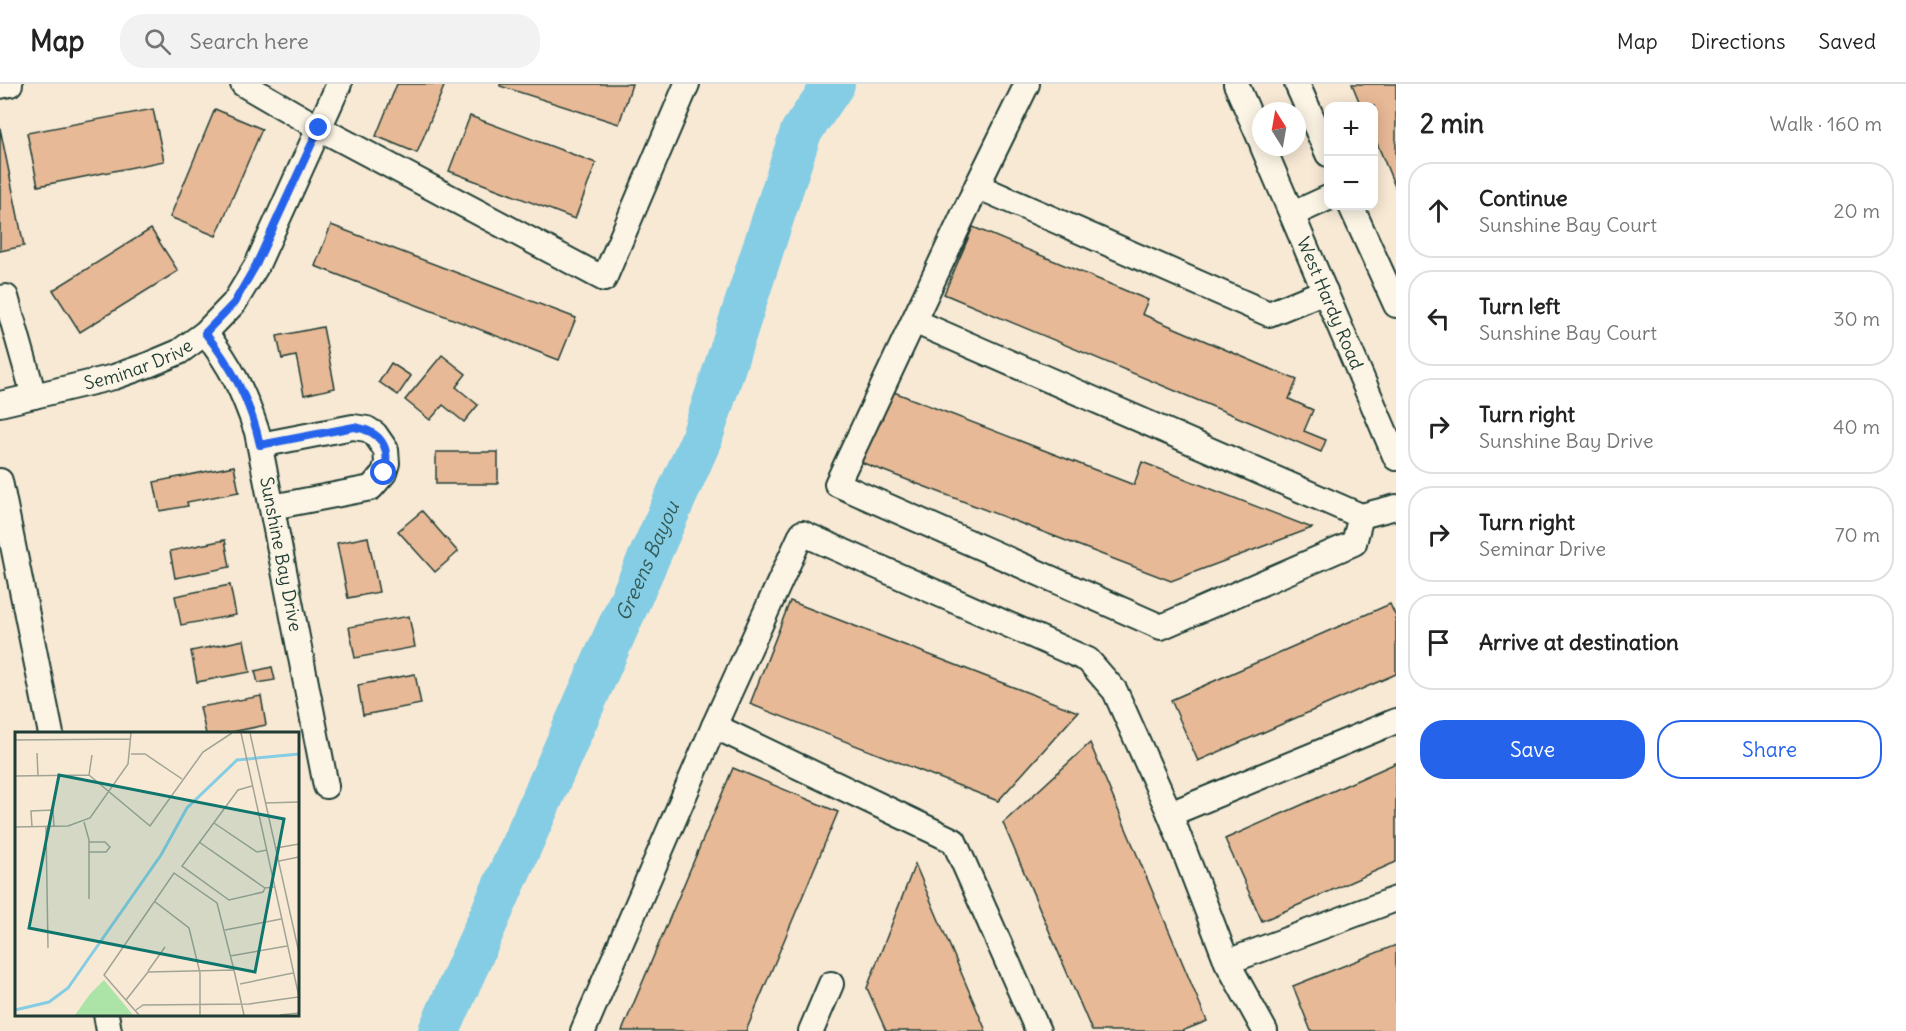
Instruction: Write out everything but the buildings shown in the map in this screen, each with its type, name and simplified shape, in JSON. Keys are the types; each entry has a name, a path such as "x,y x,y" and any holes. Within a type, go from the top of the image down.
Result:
{"street":[{"path":"0,86 10,84"},
{"path":"243,84 319,128 604,279 687,84"},
{"name":"Seminar Drive","path":"0,404 114,377 179,352 205,333 234,303 256,265 339,84"},
{"path":"1027,84 837,484 1161,627 1354,543 1361,516"},
{"path":"1236,84 1252,120"},
{"path":"1297,84 1324,143"},
{"name":"West Hardy Road","path":"1267,156 1396,458"},
{"path":"977,186 1269,314 1325,291"},
{"path":"1293,214 1324,200"},
{"path":"1354,210 1388,265 1396,305"},
{"path":"0,298 6,297 34,396"},
{"path":"914,321 1361,516 1396,507"},
{"name":"Sunshine Bay Drive","path":"205,333 236,377 250,410 260,445 326,786"},
{"path":"260,445 354,427 367,429 375,434 386,450 387,464 384,473 371,488 272,507"},
{"path":"0,481 51,732"},
{"path":"583,1031 714,726 802,533 1088,660 1115,691 1170,814 1227,962 1266,1031"},
{"path":"1170,814 1396,721"},
{"path":"714,726 954,841 1038,1031"},
{"path":"1227,962 1396,899"},
{"path":"811,1031 831,984"},
{"path":"106,1016 109,1031"}],"waterway":[{"name":"Greens Bayou","path":"439,1031 701,440 801,132 834,84"}],"route":[{"path":"319,128 256,265 234,303 205,333 236,377 246,399 260,445 354,427 367,429 375,434 386,450 387,464 384,473"}]}
